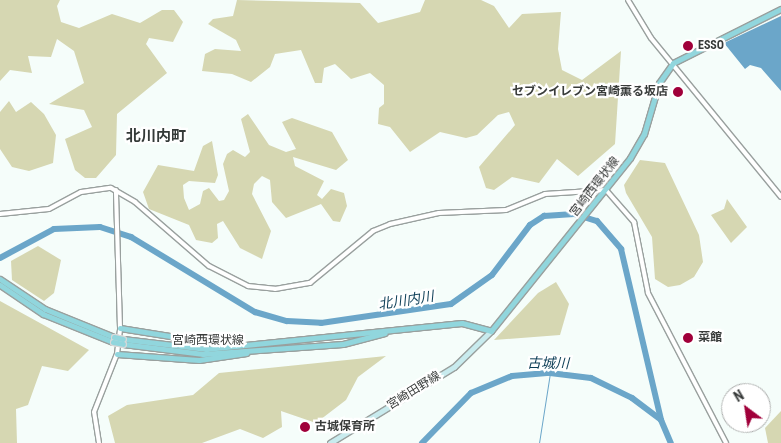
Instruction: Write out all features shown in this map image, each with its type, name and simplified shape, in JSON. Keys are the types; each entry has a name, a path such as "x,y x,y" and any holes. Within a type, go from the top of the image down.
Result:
{"main road":[{"name":"宮崎西環状線","path":"123,342 174,348 233,347 462,323 491,331 583,220 639,144 659,83 673,63 781,8"},
{"name":"宮崎西環状線","path":"0,279 45,309 114,340"},
{"name":"宮崎西環状線","path":"0,285 43,314 114,340 179,353 251,351 342,344 400,328"},
{"path":"120,328 233,347"},
{"name":"宮崎田野線","path":"330,443 454,367 491,331"},
{"path":"117,354 199,360 251,351"}],"street":[{"path":"628,0 651,38 781,197"},
{"path":"0,214 49,209 88,190 116,190 209,266 248,286 275,288 310,283 368,235 390,224 439,213 506,210 545,194 606,190 634,222 648,293 726,443"},
{"path":"98,443 94,412 117,354 120,328 116,190"}],"green space":[{"path":"0,0 60,0 57,6 61,22 79,28 112,14 140,23 162,10 174,10 183,22 173,42 149,38 146,44 167,73 117,114 116,155 96,178 85,178 75,170 65,139 92,127 84,110 49,104 84,83 74,51 57,39 51,57 28,56 32,73 10,70 0,81"},
{"path":"237,0 360,3 378,23 420,12 425,0 481,0 494,6 509,28 522,14 561,12 558,49 562,70 582,80 621,51 615,144 578,176 557,159 539,183 512,177 494,190 486,188 479,167 515,125 509,112 498,115 477,135 466,138 440,132 410,152 390,127 378,124 379,108 384,104 384,85 370,73 351,79 335,64 324,68 322,83 315,83 301,50 275,54 270,67 251,82 232,74 202,71 205,54 215,49 241,51 236,40 208,24 213,19 233,16"},
{"path":"9,101 16,112 31,102 44,114 56,135 53,163 29,171 12,167 0,149 0,112"},
{"path":"248,114 269,145 286,152 296,149 282,122 292,118 332,132 348,160 336,170 293,157 295,166 324,181 317,195 322,199 331,189 344,193 347,206 340,222 333,221 321,204 286,218 272,202 270,180 262,176 254,184 252,194 271,231 262,259 240,248 223,221 217,224 218,238 212,243 196,240 189,225 149,209 143,192 158,165 194,171 203,146 212,141 218,175 215,183 189,181 183,185 184,198 189,210 200,204 203,191 209,188 219,201 224,200 229,191 223,164 227,154 233,150 245,157 250,152 241,119"},
{"path":"640,160 665,163 699,235 703,262 694,277 680,285 668,287 655,279 652,237 626,193 624,185"},
{"path":"727,199 747,227 731,243 711,215 724,209"},
{"path":"38,246 61,260 54,293 44,301 12,280 11,261"},
{"path":"556,282 569,304 560,335 494,340 538,293"},
{"path":"0,301 89,350 68,371 42,366 28,405 16,409 17,443 0,443"},
{"path":"386,356 358,377 346,400 316,423 281,411 282,427 263,438 240,429 202,443 115,443 108,416 127,405 193,395 219,373"},
{"path":"781,411 781,443 768,443 766,433 771,433 771,422"}],"water":[{"path":"781,16 781,91 761,68 750,65 745,69 724,43"}],"waterway":[{"name":"北川内川","path":"0,258 54,229 100,227 131,237 255,312 287,321 321,323 451,304 492,275 530,225 544,216 574,214 597,221 621,249 661,420"},
{"path":"539,443 550,373"},
{"name":"古城川","path":"422,443 471,393 512,376 550,373 591,378 632,398 661,420 671,443"}],"place":[{"name":"ESSO","path":"688,46"},
{"name":"セブンイレブン宮崎薫る坂店","path":"678,92"},
{"name":"菜館","path":"688,338"},
{"name":"古城保育所","path":"305,427"}],"district":[{"name":"北川内町","path":"156,137"}]}
